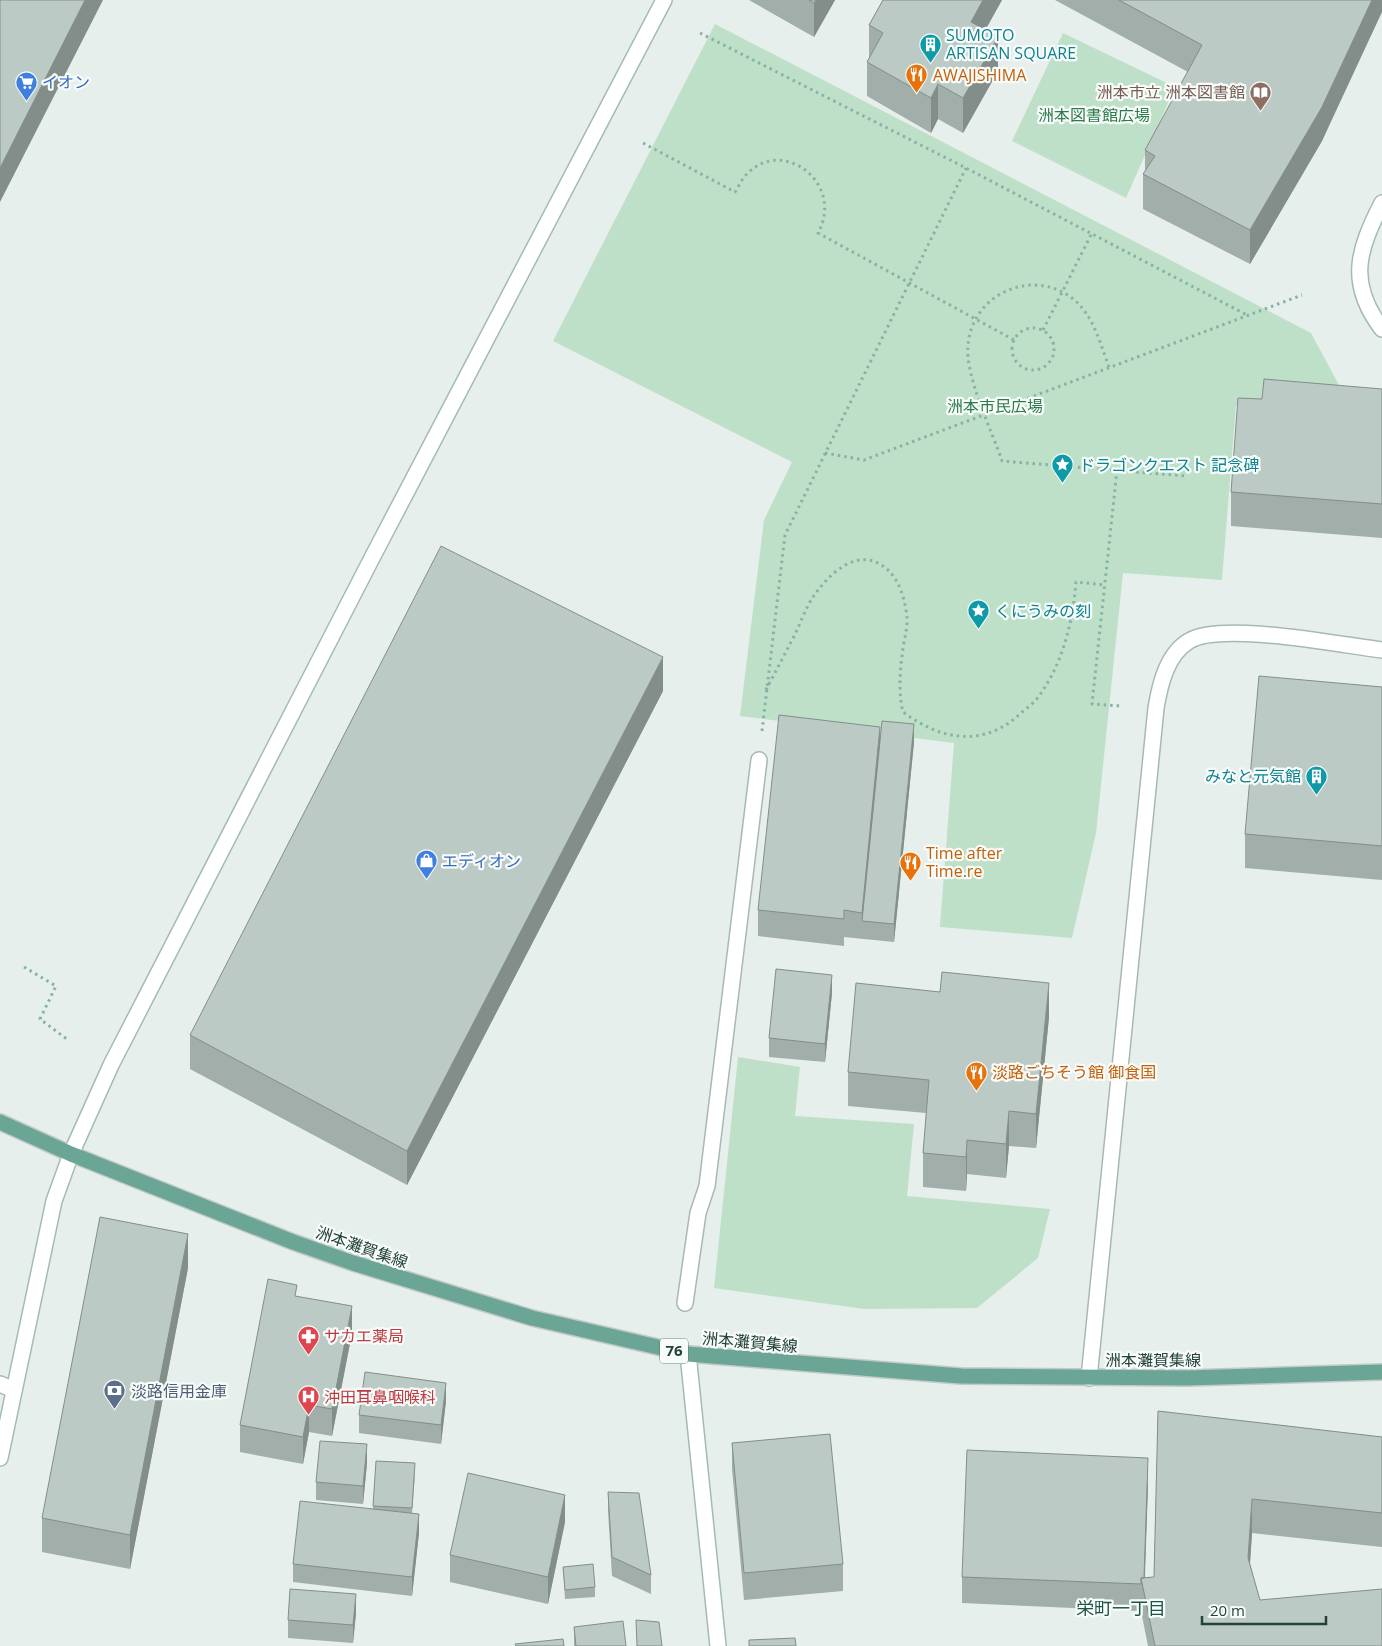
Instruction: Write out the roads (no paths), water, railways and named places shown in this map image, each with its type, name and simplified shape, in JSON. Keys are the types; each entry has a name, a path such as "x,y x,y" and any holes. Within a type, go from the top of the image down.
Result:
{"main road":[{"name":"洲本灘賀集線","path":"1,1123 71,1154 293,1242 432,1289 532,1318 688,1354 961,1376 1187,1378 1382,1372"}],"street":[{"path":"0,1458 54,1202 71,1154 111,1065 374,554 664,0"},
{"path":"1382,203 1366,233 1358,275 1368,306 1382,329"},
{"path":"1089,1378 1156,708 1163,678 1174,655 1188,641 1206,634 1245,633 1382,650"},
{"path":"686,1303 698,1213 707,1186 758,760"},
{"path":"688,1354 718,1646"},
{"path":"0,1384 14,1390"}],"place":[{"name":"SUMOTO ARTISAN SQUARE","path":"930,63"},
{"name":"AWAJISHIMA","path":"917,94"},
{"name":"イオン","path":"26,101"},
{"name":"洲本市立 洲本図書館","path":"1261,111"},
{"name":"ドラゴンクエスト 記念碑","path":"1063,484"},
{"name":"くにうみの刻","path":"979,630"},
{"name":"みなと元気館","path":"1317,795"},
{"name":"エディオン","path":"426,880"},
{"name":"Time after Time.re","path":"910,881"},
{"name":"淡路ごちそう館 御食国","path":"976,1091"},
{"name":"サカエ薬局","path":"308,1355"},
{"name":"淡路信用金庫","path":"115,1410"},
{"name":"沖田耳鼻咽喉科","path":"308,1416"}],"district":[{"name":"栄町一丁目","path":"1121,1609"}],"park label":[{"name":"洲本図書館広場","path":"1094,115"},
{"name":"洲本市民広場","path":"995,406"}]}
